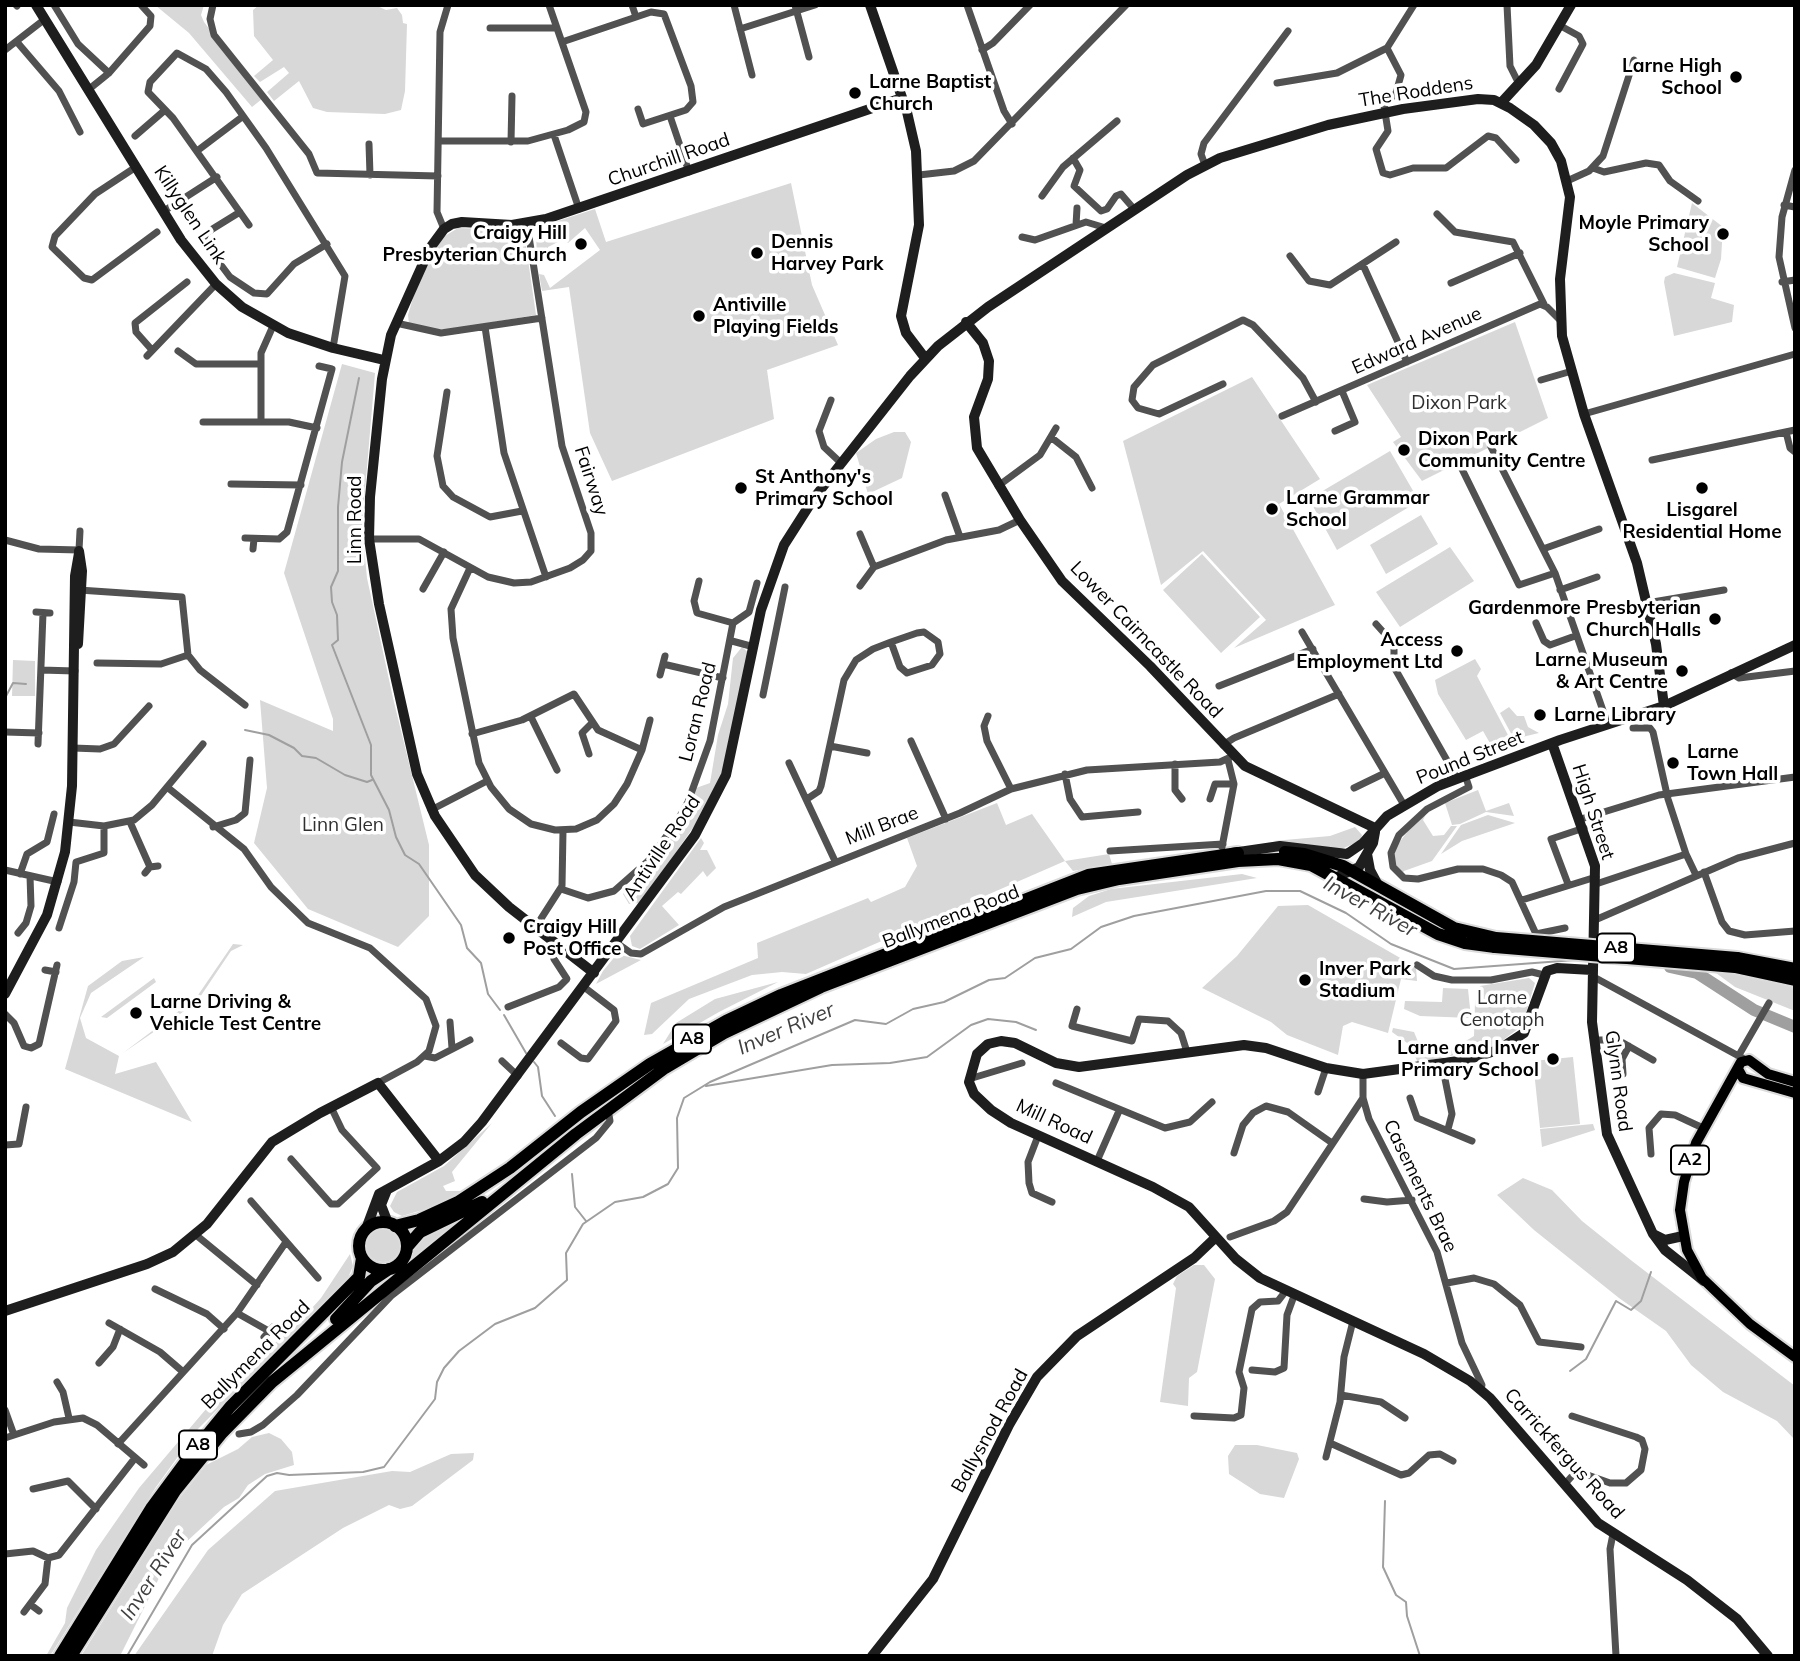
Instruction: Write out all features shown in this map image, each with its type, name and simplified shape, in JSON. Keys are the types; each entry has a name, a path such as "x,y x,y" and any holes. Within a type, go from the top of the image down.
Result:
{"highway":[{"name":"A8","path":"1223,849 1304,854 1353,871 1454,928 1496,943"},
{"name":"Ballymena Road","path":"392,1225 419,1220 476,1191 526,1157 598,1099 685,1043 815,980 1088,875 1223,849"},
{"name":"Ballymena Road","path":"71,1656 175,1491 222,1433 272,1382 386,1294 576,1133 694,1050 775,1008 1077,889 1119,878 1265,859 1301,862 1337,877"},
{"name":"A8","path":"1337,877 1438,934 1465,943 1496,943 1795,969"},
{"name":"A8","path":"1736,963 1795,980"},
{"name":"A8","path":"272,1382 371,1281 401,1261 407,1247 420,1232 477,1206 534,1167"},
{"name":"A8","path":"362,1258 359,1243 366,1229 381,1223 392,1225"},
{"path":"392,1225 404,1235 407,1247"},
{"name":"Ballymena Road","path":"60,1656 152,1507 210,1430 359,1277 362,1258"},
{"path":"362,1258 374,1268 389,1269"}],"main road":[{"name":"A2","path":"1743,1058 1726,1092 1703,1128 1683,1187 1683,1236 1690,1259 1704,1281 1758,1330 1795,1357"},
{"path":"1743,1058 1754,1063 1751,1075"},
{"path":"1738,1069 1795,1093"},
{"name":"A2","path":"1726,1092 1751,1075"},
{"path":"1751,1075 1795,1082"}],"street":[{"name":"Killyglen Link","path":"36,5 192,256 216,284 242,307 273,326 333,348 384,360"},
{"path":"54,5 78,44 109,73"},
{"path":"88,90 109,73 152,23 151,15 141,5"},
{"path":"213,5 210,19 214,35 309,154 319,174 438,176"},
{"path":"443,229 437,212 440,32 448,5"},
{"path":"439,141 511,142 554,135 579,126 586,117 549,5"},
{"path":"632,5 636,17"},
{"path":"734,5 752,75"},
{"path":"740,29 795,8 815,5"},
{"path":"870,5 914,138 919,175 919,225 901,316 902,326 925,358"},
{"path":"967,5 1012,124"},
{"path":"982,50 993,43 1030,5"},
{"path":"919,175 951,172 967,166 1012,124 1126,5"},
{"path":"1277,83 1337,73 1387,48 1414,5"},
{"path":"1507,5 1510,65 1519,84"},
{"path":"1502,103 1536,65 1571,5"},
{"path":"795,8 809,57"},
{"path":"562,42 663,9 693,97 687,110 643,124 638,109"},
{"path":"5,50 45,19"},
{"path":"1559,25 1579,36 1583,45 1559,89"},
{"path":"490,28 557,29"},
{"path":"1205,165 1201,152 1204,144 1288,31"},
{"path":"17,42 59,91 80,132"},
{"path":"1387,48 1401,75 1396,93 1384,106 1388,131 1376,150 1380,167 1386,174 1416,167 1447,167 1486,136 1496,138 1517,160"},
{"path":"248,225 197,150 165,110 150,96 147,88 180,53 210,72 327,244 346,279 333,348"},
{"path":"1567,181 1593,168 1605,153 1634,60"},
{"path":"511,142 512,96"},
{"name":"Churchill Road","path":"443,229 462,222 527,223 579,209 902,99"},
{"name":"The Roddens","path":"925,358 966,322 1134,209 1205,165 1279,138 1385,112 1478,99 1502,103 1534,125 1551,143 1567,181 1570,209 1560,279 1560,320 1584,414 1631,542 1647,603 1664,706"},
{"path":"135,136 165,110"},
{"path":"670,116 689,172"},
{"path":"197,150 242,117"},
{"path":"1037,188 1043,195 1073,158 1116,124"},
{"path":"554,135 579,209"},
{"path":"369,145 370,175"},
{"path":"1073,158 1080,170 1074,186 1101,211 1107,209 1116,196 1121,194 1134,209"},
{"path":"1593,168 1604,172 1643,164 1659,165 1670,181 1698,201"},
{"path":"136,167 95,194 55,236 52,247 84,278 92,280 157,232"},
{"path":"1795,170 1784,205 1779,257 1782,282 1795,328"},
{"path":"164,211 217,177"},
{"path":"1784,205 1795,207"},
{"path":"1076,225 1077,208"},
{"path":"240,212 207,233 203,240 230,277 254,293 267,294 298,262 327,244"},
{"path":"1437,214 1455,232 1507,240 1516,245 1544,304 1560,320"},
{"name":"Fairway","path":"369,539 415,538 470,568 507,583 546,577 583,560 591,551 593,541 564,454 527,223"},
{"path":"1023,237 1035,240 1076,225 1095,223 1106,228"},
{"name":"Linn Road","path":"443,229 430,248 396,323 384,360 372,470 369,539 404,726 431,810 475,874 535,929 594,973"},
{"path":"1290,256 1308,281 1322,285 1334,284 1396,242"},
{"path":"1451,283 1520,254"},
{"path":"1363,265 1407,362"},
{"path":"1782,282 1795,280"},
{"path":"188,294 185,284 135,323 136,332 149,353 216,284"},
{"name":"Edward Avenue","path":"1282,416 1544,304"},
{"path":"396,323 441,332 542,318"},
{"path":"1223,384 1159,414 1138,408 1132,400 1134,387 1153,365 1243,320 1253,325 1303,378 1316,402"},
{"name":"Lower Cairncastle Road","path":"966,322 983,343 989,360 988,379 975,411 973,430 980,457 1020,520 1072,592 1150,666 1223,745 1231,758 1254,772 1376,828"},
{"path":"261,422 261,353 273,326"},
{"path":"485,327 505,453 546,577"},
{"path":"912,343 939,346"},
{"path":"178,351 196,364 260,364"},
{"path":"1584,414 1795,354"},
{"name":"Antiville Road","path":"366,1229 376,1199 389,1187 439,1161 472,1133 518,1076 695,835 713,805 731,755 768,585 783,545 841,463 925,358"},
{"path":"253,549 250,538 284,536 301,485 332,369 318,366"},
{"path":"1541,380 1572,371"},
{"path":"1335,431 1355,422 1342,391"},
{"path":"447,392 437,456 443,486 453,497 490,517 522,510"},
{"path":"831,400 822,420 820,439 841,463"},
{"path":"202,422 293,423 317,428"},
{"path":"998,486 1036,459 1056,428"},
{"path":"1652,460 1791,431 1790,448 1795,452"},
{"path":"1052,438 1076,457 1092,488"},
{"path":"1491,447 1555,573 1608,725"},
{"path":"1460,463 1519,585 1555,573"},
{"path":"231,484 301,485"},
{"path":"945,495 960,537"},
{"path":"860,586 874,567 960,537 999,530 1020,520"},
{"path":"1543,549 1599,529"},
{"path":"5,994 32,948 58,882 69,822 78,590 82,562 79,552 80,531"},
{"path":"860,534 874,567"},
{"path":"5,540 38,553 79,552"},
{"path":"423,589 444,552"},
{"path":"470,568 456,592 450,621 472,734 487,781 504,804 536,826 563,831 592,823 610,808 624,789 642,750 650,720"},
{"path":"1560,590 1597,577"},
{"path":"699,581 694,601 699,614 733,624 750,611 757,583"},
{"path":"763,695 785,587"},
{"path":"78,590 182,597 188,656 200,670 245,705"},
{"path":"1647,603 1724,590"},
{"path":"38,744 43,613"},
{"path":"1536,623 1544,640 1550,645 1575,636"},
{"name":"Loran Road","path":"561,889 588,898 610,893 635,874 662,843 688,802 710,741 732,641 733,624"},
{"path":"1376,624 1393,643 1394,666 1469,787 1427,808 1399,835 1391,853 1393,867 1404,878 1418,879 1458,869 1483,869 1501,874 1512,882 1536,934 1565,928"},
{"path":"1302,632 1404,805"},
{"path":"807,799 819,791 848,668 866,652 891,642 917,633 928,633 938,642 940,654 932,665 907,673 900,667 891,642"},
{"path":"732,641 754,647"},
{"name":"Pound Street","path":"1223,849 1280,846 1348,854 1404,805 1461,777 1664,706 1795,645"},
{"path":"1219,686 1313,649"},
{"path":"97,663 161,664 188,656"},
{"path":"660,676 664,660 723,678"},
{"path":"751,660 768,662"},
{"path":"41,670 75,671"},
{"path":"1731,673 1740,678 1795,671"},
{"path":"472,734 531,717 573,694 592,723 603,733 642,750"},
{"path":"1223,745 1339,694"},
{"path":"73,747 100,749 114,744 147,709 152,718"},
{"path":"988,716 984,726 987,742 1011,789"},
{"path":"531,717 556,770"},
{"path":"589,754 582,733 592,723"},
{"path":"1633,729 1650,728 1653,732 1667,794 1685,854 1700,874 1722,922 1737,935 1795,931"},
{"path":"5,732 39,733"},
{"path":"1556,756 1571,738"},
{"path":"911,741 946,819"},
{"path":"69,822 104,826 130,822 145,812 204,743"},
{"name":"High Street","path":"1552,743 1593,855 1596,881 1592,970"},
{"path":"830,746 867,753"},
{"path":"1110,851 1223,849 1234,784 1231,758"},
{"name":"Mill Brae","path":"617,943 634,954 641,954 724,907 946,819 1011,789 1087,769 1231,758"},
{"path":"213,827 236,820 245,813 250,760"},
{"path":"789,763 835,861"},
{"path":"1175,764 1175,790 1182,799"},
{"path":"1354,788 1385,773"},
{"path":"1065,774 1070,798 1082,817 1138,811"},
{"path":"1568,884 1551,839 1582,823 1667,794 1795,778"},
{"path":"431,810 487,781"},
{"path":"1210,799 1214,784 1234,784"},
{"path":"5,1311 161,1259 196,1235 272,1142 425,1055 432,1045 436,1026 426,999 370,948 308,923 271,887 244,849 213,827 167,787"},
{"path":"20,874 27,854 47,842 53,818 43,819"},
{"path":"130,822 151,869"},
{"path":"59,928 74,882 76,862 104,853 104,826"},
{"path":"1337,877 1353,871 1367,853 1376,828"},
{"path":"535,929 561,889 563,831"},
{"path":"1595,920 1700,874 1768,848 1795,842"},
{"path":"1367,853 1370,870 1378,885"},
{"path":"1522,901 1568,884 1596,881 1685,854"},
{"path":"5,870 58,882"},
{"path":"18,933 26,923 31,906 30,876"},
{"path":"561,966 570,955"},
{"path":"508,1007 559,987 566,979 561,966 554,959"},
{"path":"1416,965 1434,976 1452,980 1490,980 1532,972 1544,975"},
{"path":"1022,1063 969,1079 973,1060 981,1049 1000,1041 1015,1043 1055,1063 1079,1067 1252,1046 1326,1068 1363,1074 1442,1064 1486,1055 1518,1038 1530,1021 1544,975 1556,968 1592,970 1743,1058 1769,1003"},
{"path":"5,1014 14,1023 24,1046 36,1046 41,1037 57,969 45,970"},
{"name":"Glynn Road","path":"1592,970 1594,1040 1609,1141 1654,1235 1665,1250 1704,1281"},
{"path":"561,1043 582,1058 588,1059 616,1020 614,1010 584,987"},
{"path":"1077,1009 1072,1026 1132,1041 1139,1019 1168,1021 1181,1033 1187,1052"},
{"path":"450,1022 452,1048"},
{"path":"425,1055 435,1058 470,1040"},
{"path":"1594,1040 1618,1040 1653,1060"},
{"path":"1623,1074 1622,1059 1629,1046"},
{"path":"502,1061 518,1076"},
{"path":"1442,1064 1452,1114 1448,1129"},
{"path":"1318,1092 1326,1068"},
{"name":"Casements Brae","path":"1363,1074 1363,1098 1375,1130 1437,1252 1462,1343 1482,1384 1481,1389"},
{"name":"Mill Road","path":"969,1079 974,1094 991,1110 1038,1136 1097,1161 1189,1207 1215,1238 1248,1269 1289,1294 1353,1321"},
{"path":"378,1083 439,1161"},
{"path":"1056,1083 1159,1127 1174,1128 1194,1119 1212,1102"},
{"path":"1230,1237 1283,1215 1363,1098"},
{"path":"1410,1098 1417,1118 1472,1141"},
{"path":"598,1099 608,1110"},
{"path":"1234,1153 1243,1125 1253,1113 1266,1106 1288,1112 1332,1143"},
{"path":"292,1159 331,1204 338,1204 377,1168 342,1130 331,1107"},
{"path":"5,1145 18,1144 26,1110 13,1111"},
{"name":"Ballymena Road","path":"239,1434 251,1432 263,1425 297,1395 386,1294 596,1138 610,1121 608,1110"},
{"path":"1097,1161 1119,1111"},
{"path":"1651,1154 1649,1128 1661,1115 1675,1115 1703,1128"},
{"path":"576,1133 587,1145"},
{"path":"1038,1136 1028,1163 1029,1183 1032,1193 1052,1202"},
{"path":"389,1187 381,1205 392,1225"},
{"path":"1364,1199 1387,1202 1412,1200"},
{"path":"251,1201 316,1275 306,1278"},
{"path":"196,1235 257,1285"},
{"path":"1654,1235 1665,1240 1683,1236"},
{"name":"Ballysnod Road","path":"872,1656 933,1579 1009,1425 1037,1377 1077,1336 1173,1273 1215,1238"},
{"path":"118,1444 182,1371 224,1329 286,1242"},
{"path":"1447,1283 1474,1278 1494,1284 1520,1305 1539,1342 1581,1347"},
{"path":"155,1289 205,1312 224,1329"},
{"path":"1252,1370 1275,1373 1284,1368 1289,1294"},
{"path":"1194,1416 1234,1418 1241,1415 1244,1388 1239,1372 1252,1309 1260,1302 1278,1301 1289,1294"},
{"path":"237,1313 268,1331"},
{"path":"1326,1457 1341,1395 1344,1357 1353,1321"},
{"name":"Carrickfergus Road","path":"1353,1321 1445,1365 1481,1389 1598,1523 1669,1569 1737,1619 1768,1656"},
{"path":"109,1323 165,1355 182,1371"},
{"path":"99,1363 113,1347 120,1329"},
{"path":"57,1382 63,1392 69,1418"},
{"path":"1341,1395 1381,1402 1405,1418"},
{"path":"5,1410 14,1435"},
{"path":"1564,1485 1573,1475 1582,1473 1610,1483 1626,1483 1641,1470 1645,1449 1642,1440 1636,1437 1572,1416"},
{"path":"5,1438 69,1418 93,1423 144,1465"},
{"path":"1330,1443 1401,1475 1409,1473 1423,1458 1433,1453 1452,1461"},
{"path":"5,1554 33,1551 48,1558 64,1551 135,1458"},
{"path":"33,1489 68,1481 96,1509"},
{"path":"1613,1534 1610,1559 1616,1656"},
{"path":"24,1612 45,1584 48,1558"},
{"path":"31,1605 39,1611"}],"green space":[{"path":"155,5 204,5 201,15 204,22 262,99 252,107 189,33"},
{"path":"259,5 375,5 386,10 397,8 403,23 407,24 405,91 401,110 385,114 327,112 313,108 299,81 274,101 267,92 289,73 284,67 260,82 254,76 273,60 254,36 253,10"},
{"name":"Antiville Playing Fields","path":"791,183 812,285 838,345 767,370 774,419 612,481 590,433 569,287 542,291 539,274 544,275 550,288 600,250 585,228 568,243 562,236 562,240 548,247 548,255 537,263 536,228 595,209 606,242"},
{"path":"1692,203 1723,227 1721,259 1715,278 1677,267"},
{"path":"458,228 520,230 525,239 536,315 451,329 430,329 409,324 408,315 413,298 432,252 440,239"},
{"path":"1674,273 1715,283 1711,298 1734,305 1732,322 1674,336 1664,282 1665,277"},
{"name":"Dixon Park","path":"1515,322 1548,418 1422,481 1393,442 1401,437 1367,385"},
{"name":"Linn Glen","path":"342,364 375,373 362,526 367,578 429,845 429,916 398,947 308,909 254,843 267,788 260,700 333,731 333,719 284,573"},
{"path":"1252,377 1320,479 1279,504 1335,605 1234,648 1266,620 1203,551 1161,585 1123,441"},
{"path":"894,432 905,432 911,442 902,478 868,494 856,453 876,439"},
{"path":"1390,451 1419,501 1337,550 1309,499"},
{"path":"1421,515 1438,544 1386,574 1370,545"},
{"path":"1450,547 1474,581 1400,627 1376,592"},
{"path":"1202,554 1260,617 1221,653 1163,590"},
{"path":"742,647 749,653 724,771 699,819 651,888 640,903 629,904 623,894 627,888 643,874 673,835 696,788 710,783 718,735 728,704 733,658"},
{"path":"1475,659 1481,669 1477,676 1508,735 1491,745 1483,731 1466,740 1438,694 1435,680"},
{"path":"13,660 35,661 35,696 12,696"},
{"path":"1509,707 1517,716 1524,716 1528,727 1539,733 1514,739 1500,713"},
{"path":"1478,790 1486,811 1509,803 1514,816 1486,812 1452,825 1445,803"},
{"path":"997,803 1006,825 1032,814 1065,861 806,974 782,972 752,975 689,999 652,1034 644,1035 651,1003 758,958 757,943 868,898 871,902 905,887 917,866 907,838"},
{"path":"1427,812 1423,820 1433,836 1444,835 1451,826 1457,826 1432,861 1404,871 1401,875 1395,870 1392,852 1411,827"},
{"path":"1488,815 1515,823 1462,841 1441,854 1461,825"},
{"path":"1355,827 1362,835 1360,841 1339,850 1273,841 1330,836"},
{"path":"701,838 704,843 700,850 707,850 716,868 707,877 703,871 681,894 678,892 662,906 679,925 640,949 632,946 630,936"},
{"path":"1109,854 1112,864 1073,871 1065,861"},
{"path":"1242,874 1257,878 1106,902 1072,917 1073,908 1089,896 1111,889"},
{"name":"Inver Park Stadium","path":"1308,905 1416,967 1417,981 1401,979 1388,1033 1352,1022 1343,1026 1338,1055 1287,1035 1271,1022 1202,988 1237,956 1278,906"},
{"path":"233,944 243,945 231,951 196,1003 123,1053 196,998"},
{"path":"617,954 641,960 596,984 603,971"},
{"path":"144,957 91,993 80,1018 86,1038 119,1056 115,1074 156,1062 192,1122 65,1069 88,986 122,961"},
{"path":"1712,970 1742,973 1795,988 1795,1011 1735,987"},
{"path":"154,978 156,982 107,1018 101,1017"},
{"name":"Larne Cenotaph","path":"1529,978 1535,983 1522,1026 1495,1046 1418,1063 1410,1045 1392,1032 1393,1028 1414,1032 1419,1044 1454,1048 1474,1036 1475,1002 1480,986"},
{"path":"778,982 663,1044 676,1023 715,999"},
{"path":"1443,988 1468,989 1471,1018 1420,1016 1404,1009 1405,1001 1442,1002"},
{"path":"1573,1057 1580,1124 1540,1128 1533,1061"},
{"path":"492,1123 452,1172 455,1181 443,1186 446,1191 464,1191 426,1209 402,1216 394,1212 390,1206 397,1192 444,1166"},
{"path":"1593,1124 1595,1130 1542,1147 1540,1129"},
{"path":"1523,1178 1552,1190 1582,1221 1795,1386 1795,1440 1777,1421 1723,1392 1691,1365 1666,1331 1619,1298 1534,1230 1497,1195"},
{"path":"455,1221 459,1226 406,1264 415,1242 420,1237"},
{"path":"383,1228 395,1233 400,1245 395,1257 383,1262 371,1257 366,1245 371,1233"},
{"path":"350,1254 353,1266 348,1278 198,1429 156,1487 50,1656 46,1656 65,1623 67,1608 96,1550 139,1488 240,1369 294,1328 321,1298"},
{"path":"1194,1265 1204,1265 1215,1279 1197,1372 1189,1378 1188,1406 1160,1402 1176,1288 1173,1284 1177,1276"},
{"path":"269,1433 281,1439 292,1452 294,1465 265,1474 248,1485 239,1498 224,1507 169,1558 120,1656 81,1656 178,1500 206,1465 238,1449 252,1437"},
{"path":"1235,1445 1257,1445 1297,1453 1299,1459 1284,1498 1260,1494 1229,1474 1228,1456"},
{"path":"474,1453 473,1460 412,1506 400,1509 389,1505 343,1528 242,1594 223,1625 212,1656 134,1656 208,1550 275,1491 392,1471 410,1472 451,1454"}],"waterway":[{"path":"359,378 342,462 338,507 338,571 331,587 332,602 337,615 338,640 332,645 371,745 371,775 389,810 396,837 405,855 419,864 461,925 467,948 481,963 488,994 500,1010"},
{"path":"5,698 13,683 26,684"},
{"path":"245,730 269,735 294,748 302,756 316,758 345,775 367,782 372,780"},
{"name":"Inver River","path":"127,1656 192,1545 267,1476 277,1473 289,1475 363,1472 384,1467 435,1399 437,1382 444,1368 459,1351 495,1324 535,1308 567,1280 566,1253 583,1224 615,1202 643,1197 668,1184 678,1168 677,1118 684,1098 710,1082 855,1020 886,1024 913,1009 944,1002 989,980 1005,978 1035,958 1071,949 1101,927 1134,916 1266,891 1300,891 1346,913 1391,944 1454,969 1575,960"},
{"name":"Inver River","path":"1670,967 1697,973 1754,1010 1795,1027"},
{"path":"504,1015 526,1053"},
{"path":"706,1086 832,1065 890,1063 927,1057 971,1025 988,1019 1016,1022 1036,1030"},
{"path":"534,1062 538,1067 542,1096 555,1116"},
{"path":"572,1174 575,1207 586,1221"},
{"path":"1570,1371 1586,1359 1616,1301 1631,1310 1641,1301 1651,1272"},
{"path":"1385,1501 1383,1567 1396,1595 1406,1602 1407,1616 1420,1656"}],"place":[{"name":"Larne High School","path":"1736,77"},
{"name":"Larne Baptist Church","path":"855,93"},
{"name":"Moyle Primary School","path":"1723,234"},
{"name":"Craigy Hill Presbyterian Church","path":"581,244"},
{"name":"Dennis Harvey Park","path":"757,253"},
{"name":"Antiville Playing Fields","path":"699,316"},
{"name":"Dixon Park Community Centre","path":"1404,450"},
{"name":"St Anthony's Primary School","path":"741,488"},
{"name":"Lisgarel Residential Home","path":"1702,488"},
{"name":"Larne Grammar School","path":"1272,509"},
{"name":"Gardenmore Presbyterian Church Halls","path":"1715,619"},
{"name":"Access Employment Ltd","path":"1457,651"},
{"name":"Larne Museum & Art Centre","path":"1682,671"},
{"name":"Larne Library","path":"1540,715"},
{"name":"Larne Town Hall","path":"1673,763"},
{"name":"Craigy Hill Post Office","path":"509,938"},
{"name":"Inver Park Stadium","path":"1305,980"},
{"name":"Larne Driving & Vehicle Test Centre","path":"136,1013"},
{"name":"Larne and Inver Primary School","path":"1553,1059"}]}
